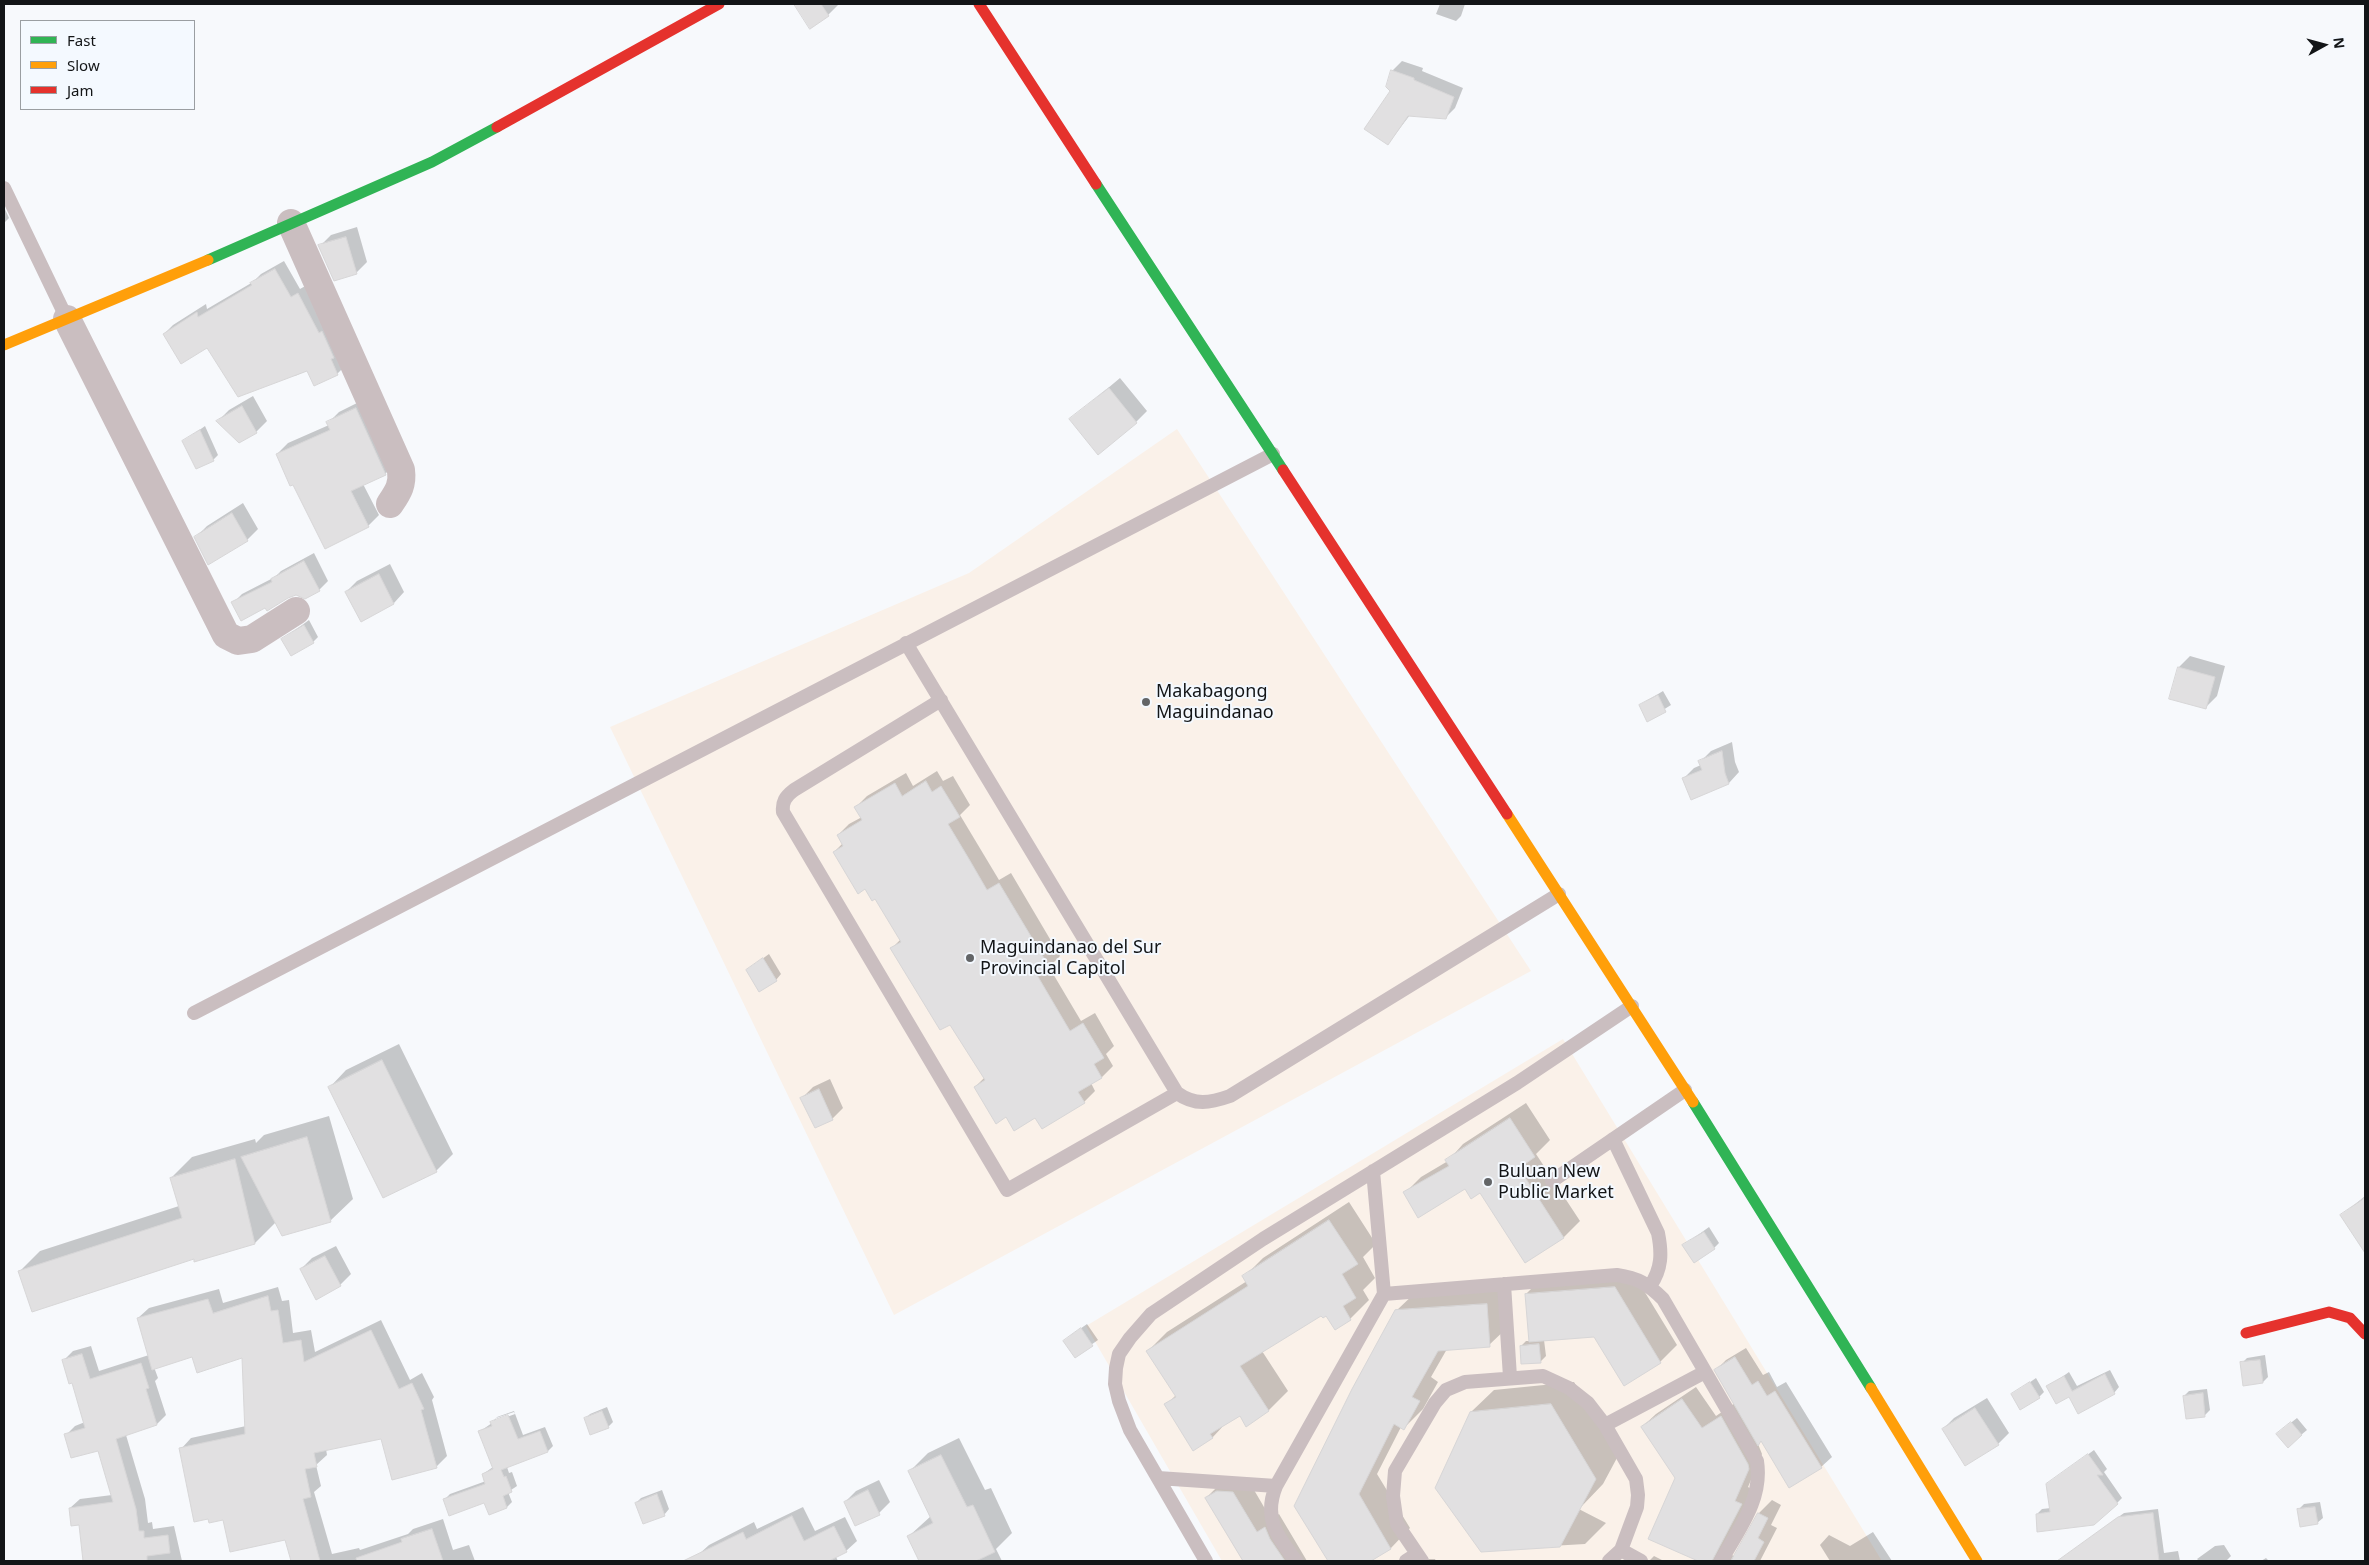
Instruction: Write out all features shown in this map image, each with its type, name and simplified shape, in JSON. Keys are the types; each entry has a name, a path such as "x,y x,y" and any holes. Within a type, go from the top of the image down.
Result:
{"main road":[{"path":"4,345 432,162 559,94 719,4"},
{"path":"979,4 1632,1006 1798,1269 1977,1561"},
{"path":"2246,1333 2329,1312 2342,1313 2355,1319 2365,1334"}],"street":[{"path":"290,223 401,470 402,480 400,489 390,504"},
{"path":"67,319 226,635 238,641 252,639 296,611"}],"lane":[{"path":"4,188 67,319"},
{"path":"194,1013 1273,454"},
{"path":"906,643 1177,1093 1186,1099 1198,1103 1214,1102 1230,1096 1559,894"},
{"path":"940,700 794,790 782,804 783,812 1007,1190 1177,1093"},
{"path":"1206,1561 1130,1430 1119,1401 1115,1384 1119,1354 1130,1338 1151,1314 1263,1239 1516,1083 1632,1006"},
{"path":"1552,1181 1685,1090"},
{"path":"1613,1139 1658,1233 1661,1249 1660,1264 1657,1277 1650,1286"},
{"path":"1296,1561 1278,1538 1271,1518 1270,1500 1276,1486 1384,1294 1373,1171"},
{"path":"1384,1294 1617,1275 1636,1277 1650,1286 1663,1299 1757,1461 1759,1477 1750,1510 1721,1561"},
{"path":"1504,1284 1510,1377"},
{"path":"1605,1425 1705,1372"},
{"path":"1415,1559 1397,1524 1393,1496 1395,1471 1434,1403 1446,1390 1465,1382 1510,1377 1543,1376 1569,1388 1588,1403 1605,1425 1636,1479 1637,1506 1621,1550 1609,1561"},
{"path":"1158,1478 1276,1486"},
{"path":"1621,1550 1641,1561"}],"shaded area":[{"path":"1177,429 1531,971 894,1315 610,727 969,573"},
{"name":"Buluan New Public Market","path":"1563,1039 1882,1561 1222,1561 1086,1326"}],"building":[{"path":"794,4 821,4 829,16 810,29"},
{"path":"1391,70 1414,78 1414,80 1454,97 1446,119 1408,116 1388,145 1364,129 1390,91 1386,87"},
{"path":"346,237 357,274 334,281 318,245"},
{"path":"275,269 291,297 298,293 319,333 322,331 334,358 331,359 338,375 314,386 307,371 238,397 207,348 181,364 163,334 197,312 198,317"},
{"path":"1109,388 1137,423 1098,455 1069,419"},
{"path":"242,406 257,433 239,443 216,421"},
{"path":"356,408 386,475 351,491 369,527 325,549 293,485 290,486 276,454 330,430 326,422"},
{"path":"200,430 214,461 196,469 182,441"},
{"path":"232,513 248,541 208,565 194,537"},
{"path":"304,561 320,591 305,599 296,595 288,598 267,611 265,608 241,621 231,602 272,582 271,579"},
{"path":"379,574 394,604 361,622 345,592"},
{"path":"304,625 314,643 291,656 281,639"},
{"path":"2178,667 2215,677 2206,709 2169,699"},
{"path":"1658,695 1666,712 1647,722 1639,705"},
{"path":"1722,751 1725,773 1729,784 1691,800 1682,778 1702,770 1698,761"},
{"name":"Maguindanao del Sur Provincial Capitol","path":"926,781 932,792 941,786 960,817 948,824 987,890 999,883 1050,968 1037,975 1070,1031 1083,1023 1104,1058 1094,1064 1102,1078 1078,1092 1085,1103 1042,1129 1035,1118 1014,1131 1006,1117 996,1124 974,1087 985,1080 950,1025 940,1030 890,948 901,942 875,899 872,901 865,889 858,894 833,852 843,846 837,835 862,820 854,807 895,783 902,796"},
{"path":"763,958 777,981 759,992 746,970"},
{"path":"382,1060 437,1172 383,1198 328,1087"},
{"path":"819,1089 833,1120 815,1128 800,1098"},
{"path":"1510,1118 1535,1157 1519,1168 1564,1238 1525,1263 1480,1193 1471,1199 1465,1189 1418,1218 1403,1192 1449,1166 1445,1160"},
{"path":"307,1137 331,1222 282,1236 241,1157"},
{"path":"235,1159 255,1244 194,1262 194,1259 32,1312 18,1271 182,1218 170,1178"},
{"path":"2365,1198 2365,1253 2340,1215"},
{"path":"1329,1220 1358,1264 1342,1274 1356,1298 1343,1306 1351,1320 1335,1330 1326,1316 1323,1318 1321,1316 1240,1366 1269,1411 1246,1427 1240,1416 1210,1434 1213,1438 1193,1451 1164,1404 1176,1397 1146,1351 1248,1286 1242,1276"},
{"path":"1704,1232 1715,1249 1694,1263 1682,1245"},
{"path":"325,1256 341,1286 316,1300 300,1269"},
{"path":"1615,1287 1661,1363 1624,1386 1594,1337 1529,1342 1525,1294"},
{"path":"268,1296 271,1311 278,1310 283,1343 301,1340 304,1362 371,1330 399,1389 412,1383 424,1409 421,1410 437,1468 392,1480 381,1439 314,1453 317,1467 305,1469 311,1497 303,1499 320,1561 291,1561 285,1540 230,1552 223,1520 209,1523 208,1519 194,1522 179,1448 245,1434 242,1358 197,1373 192,1357 152,1370 137,1318 208,1299 213,1313"},
{"path":"1487,1304 1490,1347 1438,1351 1412,1397 1420,1401 1404,1430 1394,1424 1359,1494 1391,1549 1371,1561 1328,1561 1294,1506 1352,1389 1395,1310"},
{"path":"1081,1328 1093,1346 1075,1358 1063,1341"},
{"path":"1539,1344 1541,1363 1521,1364 1520,1346"},
{"path":"82,1354 90,1379 141,1363 149,1388 146,1389 157,1425 116,1439 136,1509 139,1531 144,1531 144,1538 168,1535 170,1553 147,1556 147,1561 83,1561 79,1525 71,1526 69,1508 113,1502 98,1451 71,1458 64,1434 85,1428 72,1383 69,1384 62,1360"},
{"path":"1735,1357 1752,1385 1758,1381 1767,1396 1775,1391 1822,1468 1789,1488 1761,1441 1758,1446 1714,1370"},
{"path":"2260,1360 2263,1383 2243,1386 2240,1362"},
{"path":"2105,1374 2115,1394 2078,1414 2069,1397 2056,1404 2046,1386 2064,1376 2072,1391"},
{"path":"2030,1382 2040,1398 2020,1410 2011,1394"},
{"path":"2203,1393 2205,1417 2186,1419 2183,1396"},
{"path":"1682,1399 1702,1428 1721,1416 1749,1469 1735,1501 1742,1504 1712,1561 1698,1561 1648,1539 1675,1478 1641,1427"},
{"path":"1551,1404 1596,1479 1560,1547 1481,1552 1435,1488 1470,1412"},
{"path":"1975,1408 1999,1445 1965,1466 1942,1429"},
{"path":"602,1411 609,1428 590,1435 584,1418"},
{"path":"508,1415 518,1439 540,1431 548,1452 501,1470 504,1477 506,1476 512,1492 503,1496 507,1508 489,1515 484,1503 449,1516 443,1499 485,1484 482,1474 493,1469 478,1431 492,1426 490,1422"},
{"path":"2291,1422 2302,1435 2288,1448 2276,1434"},
{"path":"2088,1454 2103,1475 2097,1475 2118,1504 2094,1525 2037,1532 2036,1514 2050,1512 2046,1484"},
{"path":"941,1455 967,1507 973,1505 995,1552 976,1561 919,1561 907,1536 933,1523 908,1471"},
{"path":"868,1490 880,1515 855,1526 844,1502"},
{"path":"1217,1491 1233,1492 1257,1532 1265,1527 1270,1539 1285,1561 1243,1561 1205,1498"},
{"path":"657,1494 665,1516 643,1524 635,1503"},
{"path":"2315,1507 2318,1524 2300,1527 2297,1509"},
{"path":"1758,1513 1768,1518 1758,1538 1764,1542 1754,1561 1731,1561"},
{"path":"2153,1513 2159,1561 2057,1561 2118,1517"},
{"path":"792,1516 804,1541 834,1526 847,1552 829,1561 683,1561 743,1532 746,1539"},
{"path":"432,1529 443,1561 357,1561 356,1558 402,1542 401,1539"}],"traffic: fast":[{"path":"208,260 432,162 497,127"},
{"path":"1096,184 1283,470"},
{"path":"1693,1102 1871,1388"}],"traffic: slow":[{"path":"4,345 208,260"},
{"path":"1507,814 1693,1102"},
{"path":"1871,1388 1977,1561"}],"traffic: jam":[{"path":"497,127 719,4"},
{"path":"979,4 1096,184"},
{"path":"1283,470 1507,814"},
{"path":"2246,1333 2329,1312 2350,1318 2365,1334"}],"place":[{"name":"Makabagong Maguindanao","path":"1146,702"},
{"name":"Maguindanao del Sur Provincial Capitol","path":"970,958"},
{"name":"Buluan New Public Market","path":"1488,1182"}]}
